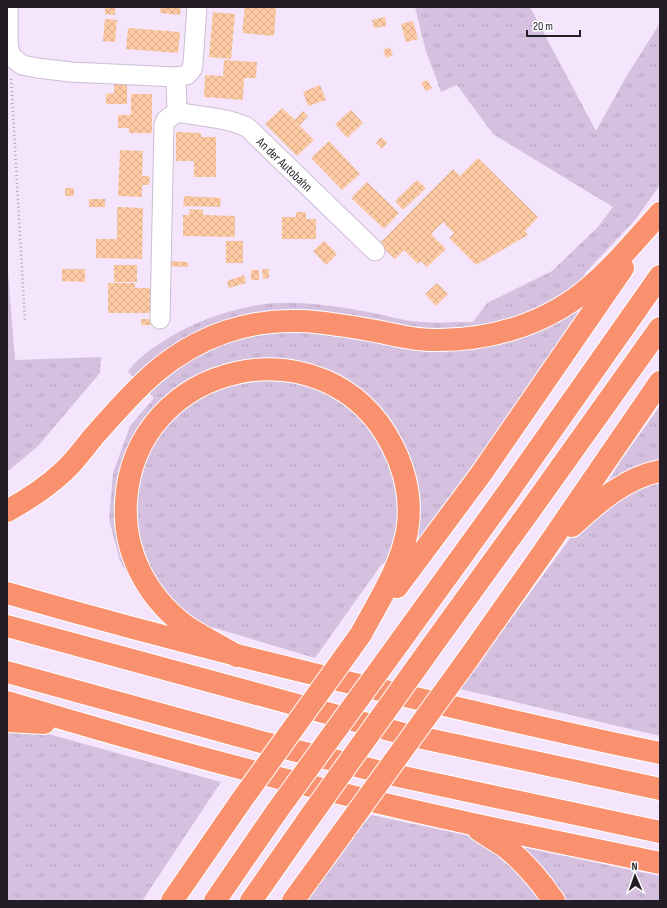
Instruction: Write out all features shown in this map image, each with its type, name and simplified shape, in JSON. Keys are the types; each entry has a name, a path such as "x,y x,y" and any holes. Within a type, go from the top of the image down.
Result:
{"highway":[{"path":"7,511 46,487 65,470 145,380 176,356 204,341 225,332 249,325 274,321 298,320 323,322 410,338 433,340 456,340 502,332 545,316 584,292 660,214"},
{"path":"173,899 241,800 361,634 481,474 660,214"},
{"path":"215,901 278,811 506,495 660,276"},
{"path":"251,901 660,328"},
{"path":"237,656 185,625 170,613 146,584 137,567 127,530 126,493 134,462 145,439 169,408 195,389 218,378 237,372 276,369 308,375 332,385 364,407 384,432 397,455 404,473 407,492 407,531 403,550 396,568 361,634"},
{"path":"293,901 468,659 660,382"},
{"path":"542,554 593,506 614,490 634,480 660,471"},
{"path":"7,593 115,624 237,656 586,738 660,753"},
{"path":"7,626 404,734 660,789"},
{"path":"7,672 257,741 382,772 660,832"},
{"path":"7,702 92,728 245,769 468,823 660,863"},
{"path":"7,721 14,720 92,728"},
{"path":"586,738 660,748"},
{"path":"468,823 508,849 542,883 554,901"},
{"path":"306,901 343,832"}],"street":[{"path":"8,7 9,50 12,57 22,65 71,72 176,77 187,75 194,63 197,7"},
{"path":"160,319 164,125 166,120 177,112 176,77"},
{"name":"An der Autobahn","path":"177,112 197,116 223,118 247,127 375,251"}],"path":[{"path":"11,83 25,321"}],"green space":[{"path":"415,7 530,7 596,131 626,77 660,23 660,185 635,220 585,273 577,316 418,545 381,565 315,658 215,628 176,631 143,600 120,561 109,519 113,473 130,426 154,398 128,372 137,361 149,351 175,334 195,324 236,310 272,303 316,304 419,322 473,322 487,303 552,271 597,228 613,207 493,134 457,85 441,92 425,48"},
{"path":"7,259 15,360 101,357 100,373 38,446 7,472"},
{"path":"660,406 660,736 460,689 585,518 622,459"},
{"path":"7,718 34,730 221,782 142,901 7,901"},
{"path":"371,815 660,876 660,901 302,901"}],"building":[{"path":"105,7 115,7 115,15 105,14"},
{"path":"161,7 181,7 180,15 160,13"},
{"path":"245,7 276,8 274,36 242,33"},
{"path":"213,12 235,14 231,59 209,57"},
{"path":"385,17 386,26 374,28 372,20"},
{"path":"105,19 117,20 115,42 103,41"},
{"path":"413,21 418,39 406,42 401,24"},
{"path":"128,28 180,32 178,53 126,49"},
{"path":"390,47 393,55 386,58 383,50"},
{"path":"224,60 257,62 256,78 244,78 243,100 204,97 205,75 223,76"},
{"path":"427,80 432,88 426,91 421,83"},
{"path":"114,82 127,82 127,104 106,104 106,94 114,93"},
{"path":"320,85 326,100 308,106 303,92"},
{"path":"131,94 152,94 152,133 129,133 129,128 118,128 118,115 131,115"},
{"path":"282,108 295,120 303,111 308,116 300,125 296,122 314,140 297,156 265,124"},
{"path":"351,110 363,123 347,138 335,124"},
{"path":"176,132 201,133 201,137 216,137 216,177 194,177 194,161 176,161"},
{"path":"381,137 387,143 382,149 376,143"},
{"path":"329,141 360,174 342,190 311,158"},
{"path":"120,150 143,151 142,176 150,176 149,185 142,185 142,197 118,196"},
{"path":"478,158 538,217 525,231 528,235 476,265 449,238 454,233 443,222 431,234 446,249 427,267 421,261 418,264 404,250 395,259 379,244 453,169 460,176"},
{"path":"417,180 426,188 403,210 395,201"},
{"path":"367,182 399,213 384,229 351,198"},
{"path":"65,188 74,188 74,196 65,196"},
{"path":"184,196 221,198 220,207 183,206"},
{"path":"89,199 105,199 105,207 89,207"},
{"path":"117,207 143,208 142,259 96,258 96,239 117,239"},
{"path":"190,209 203,210 203,215 235,216 235,237 183,236 183,215 189,215"},
{"path":"296,212 306,212 306,219 316,219 316,239 282,239 282,217 296,217"},
{"path":"226,241 243,241 243,263 226,263"},
{"path":"324,241 337,254 326,265 313,251"},
{"path":"169,261 188,262 188,267 168,266"},
{"path":"114,265 137,265 137,282 114,282"},
{"path":"62,269 85,269 85,282 62,281"},
{"path":"262,269 269,269 269,278 263,279"},
{"path":"251,270 259,270 259,280 251,280"},
{"path":"244,275 246,283 229,288 227,281"},
{"path":"108,283 135,283 135,288 153,288 152,313 108,313"},
{"path":"437,283 448,294 436,306 425,294"},
{"path":"141,319 153,319 153,325 141,325"}]}
